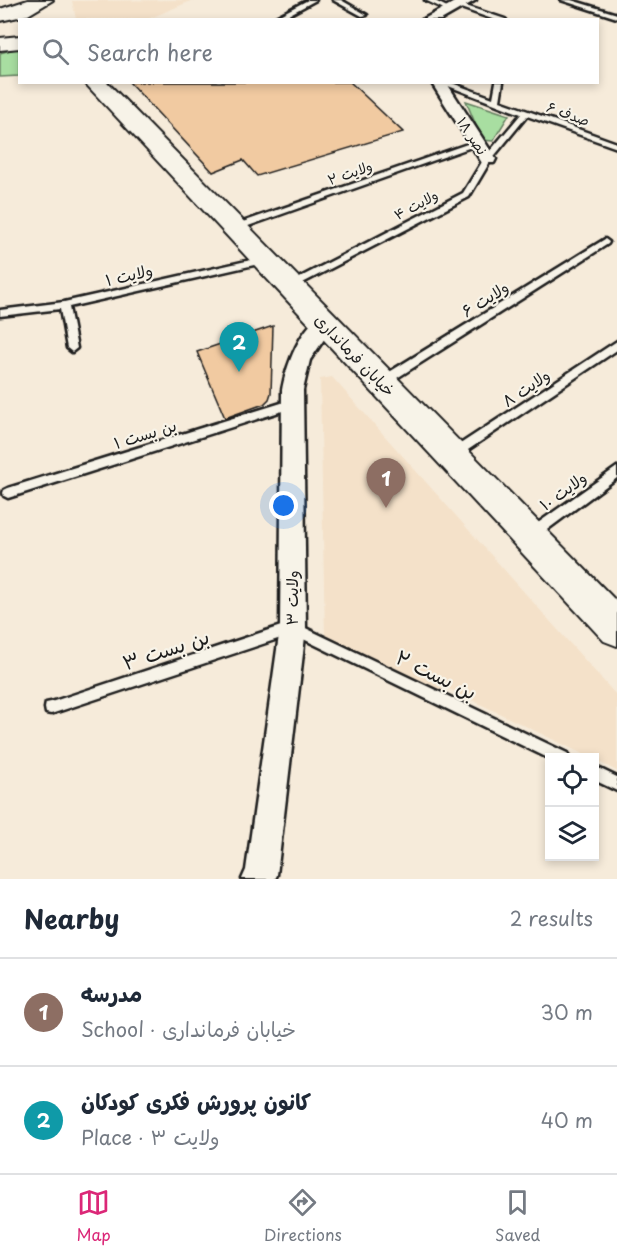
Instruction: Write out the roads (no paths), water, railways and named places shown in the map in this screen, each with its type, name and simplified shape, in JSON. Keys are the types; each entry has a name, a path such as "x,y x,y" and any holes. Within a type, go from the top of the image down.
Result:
{"main road":[{"path":"0,15 21,11 45,0 46,18"},
{"path":"0,15 18,25"},
{"path":"0,44 18,42"},
{"name":"خیابان فرمانداری","path":"96,84 617,628"}],"street":[{"path":"433,18 458,5"},
{"name":"نصر ۱۸","path":"441,84 476,144 488,159"},
{"name":"ولایت ۳","path":"261,878 293,628 291,404 294,370 305,348 325,323"}],"lane":[{"path":"297,0 304,4"},
{"path":"277,18 313,0"},
{"path":"336,0 364,15"},
{"path":"428,0 458,5 497,18"},
{"path":"564,0 617,16"},
{"name":"صدف ۶","path":"446,84 617,146"},
{"path":"496,102 500,84"},
{"name":"ولایت ۴","path":"290,286 466,195 488,159 525,113"},
{"name":"ولایت ۲","path":"234,228 476,144"},
{"name":"ولایت ۶","path":"381,382 605,242"},
{"name":"ولایت ۱","path":"0,313 64,305 264,260"},
{"path":"64,305 72,348"},
{"name":"ولایت ۸","path":"452,456 617,345"},
{"name":"بن بست ۱","path":"8,493 291,404"},
{"name":"ولایت ۱۰","path":"529,536 617,472"},
{"name":"بن بست ۳","path":"51,708 293,628"},
{"name":"بن بست ۲","path":"293,628 552,753"},
{"path":"599,775 617,784"}],"place":[{"name":"کانون پرورش فکری کودکان","path":"239,372"},
{"name":"مدرسه","path":"386,508"}]}
